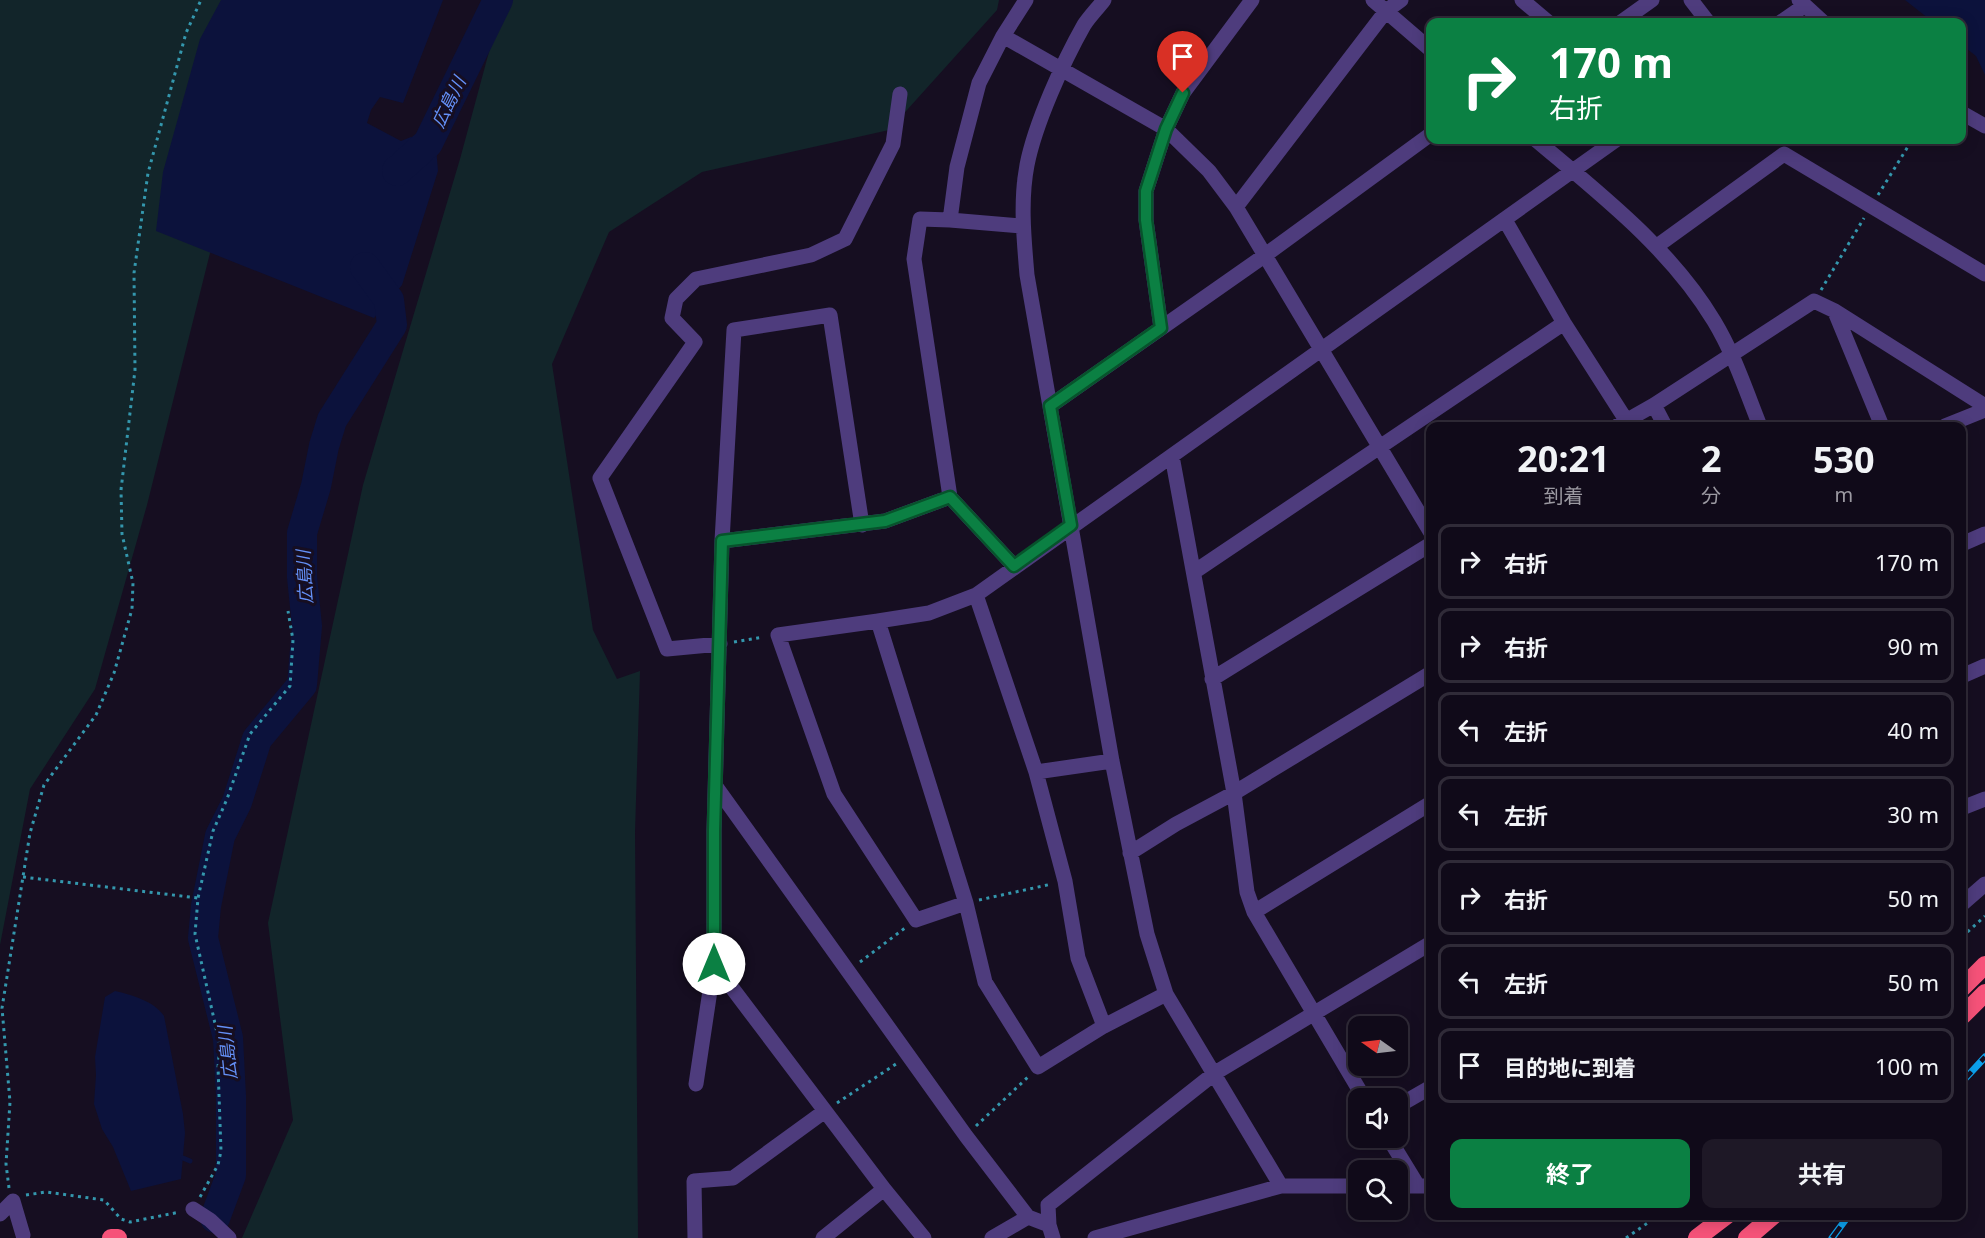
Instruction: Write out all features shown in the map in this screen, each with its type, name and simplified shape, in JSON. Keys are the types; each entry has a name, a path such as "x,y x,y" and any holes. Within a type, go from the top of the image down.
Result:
{"highway":[{"path":"1966,984 1985,965"},
{"path":"1966,1012 1985,993"},
{"path":"1697,1238 1720,1220"},
{"path":"1711,1238 1730,1220"},
{"path":"1747,1238 1768,1220"},
{"path":"111,1238 118,1238"}],"street":[{"path":"950,220 957,166 979,83 1003,36 1026,0"},
{"path":"1104,0 1085,24 1063,68 1041,120 1027,165 1022,226 1027,275 1112,761 1147,934 1166,994 1281,1186"},
{"path":"1161,328 1146,220 1146,191 1166,129 1183,93 1252,0"},
{"path":"1373,0 1426,46"},
{"path":"1236,207 1386,11 1401,0"},
{"path":"1522,0 1543,18"},
{"path":"1627,18 1652,0"},
{"path":"1691,0 1705,18"},
{"path":"1785,18 1801,3 1818,18"},
{"path":"1003,36 1063,68 1166,129 1209,171 1236,207 1426,524"},
{"path":"720,644 667,649 600,478 695,342 672,318 676,299 696,279 811,255 845,239 893,144 900,94"},
{"path":"1966,114 1985,126"},
{"path":"1050,406 1264,256 1426,138"},
{"path":"1541,144 1657,246 1682,275 1715,322 1758,422"},
{"path":"966,903 916,920 834,794 778,635 929,613 976,595 1071,525 1172,456 1610,144"},
{"path":"1657,246 1784,154 1985,274"},
{"path":"1014,566 950,497 914,259 920,219 1022,226"},
{"path":"1505,220 1620,422"},
{"path":"1623,422 1814,302 1835,311 1985,408"},
{"path":"1835,311 1879,422"},
{"path":"696,1084 714,964 714,831 717,788 722,541 734,330 830,315 862,525"},
{"path":"1194,572 1564,323"},
{"path":"1653,405 1663,422"},
{"path":"1954,422 1985,408"},
{"path":"1172,456 1234,793 1247,892 1254,912 1359,1088"},
{"path":"722,541 885,521 950,497"},
{"path":"1966,542 1985,534"},
{"path":"1212,679 1426,547"},
{"path":"976,595 1036,772 1065,881 1078,958 1104,1026"},
{"path":"878,621 966,903 985,982 1038,1067 1104,1026 1166,994"},
{"path":"1966,674 1985,666"},
{"path":"1130,853 1176,824 1234,793 1426,676"},
{"path":"1036,772 1112,761"},
{"path":"717,788 966,1136 1028,1217 1051,1232"},
{"path":"1966,806 1985,799"},
{"path":"1254,912 1426,806"},
{"path":"1966,900 1985,884"},
{"path":"1051,1232 1048,1205 1215,1073 1426,946"},
{"path":"714,964 884,1189 924,1238"},
{"path":"1408,1100 1426,1090"},
{"path":"695,1238 694,1181 733,1178 825,1111"},
{"path":"1396,1148 1425,1186"},
{"path":"1095,1238 1281,1186 1348,1186"},
{"path":"1408,1186 1425,1186"},
{"path":"823,1238 884,1189"},
{"path":"0,1214 13,1201 23,1235"},
{"path":"193,1209 210,1220 229,1238"},
{"path":"992,1238 1028,1217"}],"path":[{"path":"201,0 186,33 148,173 134,273 135,370 121,490 122,534 133,583 132,609 114,673 96,716 44,785 30,833 2,1008 10,1102 6,1164 13,1201 32,1192 104,1200 121,1219 130,1222 193,1209 218,1165 221,1152 219,1046 195,934 198,898 213,831 228,799 250,734 290,686 293,639 288,611"},
{"path":"720,644 778,635"},
{"path":"23,877 198,898"},
{"path":"966,903 1065,881"},
{"path":"1966,933 1985,916"},
{"path":"848,970 916,920"},
{"path":"825,1111 908,1055"},
{"path":"966,1136 1038,1067"},
{"path":"1626,1238 1652,1220"}],"green space":[{"path":"0,0 277,0 217,225 147,505 95,689 30,789 0,945"},
{"path":"503,0 999,0 997,10 889,130 702,172 609,232 552,364 593,630 617,679 640,671 635,832 638,1238 242,1238 293,1120 268,923 363,485 460,159"}],"shaded area":[{"path":"221,0 443,0 403,103 380,97 371,110 367,123 401,141 411,137 436,147 438,171 402,285 374,318 156,231 163,172 200,39"},
{"path":"1905,0 1985,0 1985,75 1976,56 1966,48 1966,18 1928,18"},
{"path":"115,991 155,1006 164,1016 185,1133 181,1179 131,1191 113,1147 102,1129 94,1104 95,1057 105,997"}],"waterway":[{"name":"広島川","path":"397,171 428,143 498,0"},
{"name":"広島川","path":"215,1218 231,1175 231,1096 228,1038 203,938 206,906 220,836 237,802 257,739 302,685 307,626 302,577 302,533 332,420 392,325 389,300 365,267"},
{"path":"183,1158 190,1161"},
{"name":"広島川","path":"227,1174 231,1175"}],"railway":[{"path":"1966,1078 1985,1057"},
{"path":"1832,1238 1845,1220"}],"route":[{"path":"714,964 714,831 722,541 885,521 950,497 1014,566 1071,525 1050,406 1161,328 1146,220 1146,191 1166,129 1183,93"}]}
